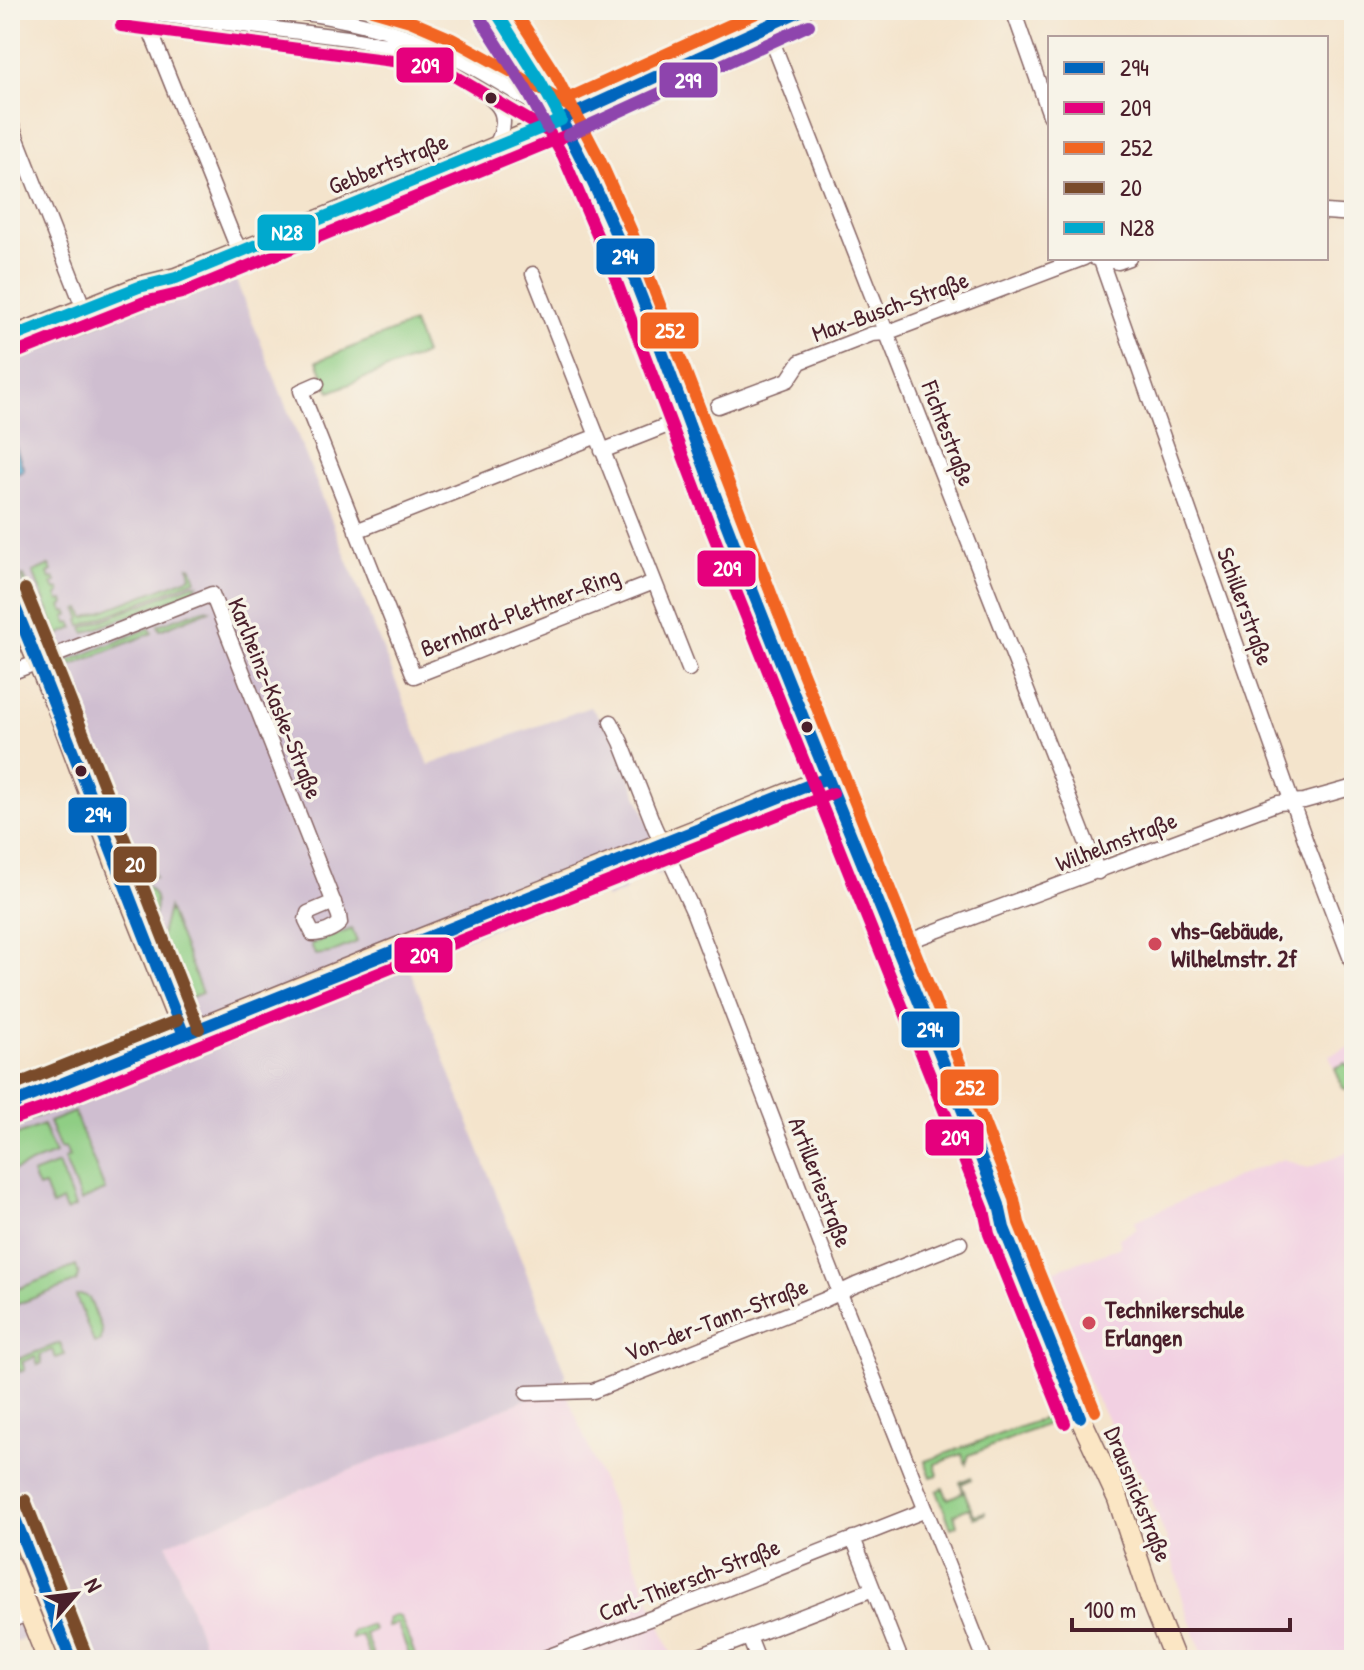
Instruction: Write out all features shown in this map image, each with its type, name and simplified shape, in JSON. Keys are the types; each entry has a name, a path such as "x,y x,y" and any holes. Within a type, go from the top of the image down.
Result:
{"main road":[{"name":"Gebbertstraße","path":"10,338 139,287 176,278 494,148 561,120 763,18 802,10"},
{"name":"Drausnickstraße","path":"561,120 610,221 827,778 988,1176 1004,1228 1080,1417 1118,1499 1175,1660"},
{"path":"10,595 65,726 184,1035"},
{"path":"13,1104 382,953 827,778"},
{"path":"10,1506 71,1660"},
{"path":"10,1566 19,1617 48,1660"}],"street":[{"path":"123,10 435,50"},
{"path":"283,10 351,22 404,36 456,59 561,120"},
{"path":"495,10 561,120"},
{"path":"1013,10 1048,109"},
{"path":"142,11 241,251"},
{"name":"Fichtestraße","path":"763,18 1098,872"},
{"path":"348,38 351,22"},
{"path":"379,44 433,66 498,105 502,132 494,148"},
{"path":"10,121 84,309"},
{"path":"1328,212 1354,214"},
{"name":"Max-Busch-Straße","path":"718,406 788,380 800,362 1079,260"},
{"name":"Schillerstraße","path":"1100,260 1292,802 1354,967"},
{"name":"Bernhard-Plettner-Ring","path":"533,274 689,669"},
{"name":"Bernhard-Plettner-Ring","path":"317,384 301,391 414,676 654,582"},
{"path":"602,451 686,418"},
{"path":"356,531 597,436"},
{"name":"Karlheinz-Kaske-Straße","path":"37,662 212,594 334,902"},
{"path":"10,673 37,662"},
{"name":"Artilleriestraße","path":"611,722 693,911 985,1660"},
{"name":"Wilhelmstraße","path":"896,946 1278,803 1304,801 1354,787"},
{"name":"Von-der-Tann-Straße","path":"527,1393 593,1391 960,1243"},
{"name":"Carl-Thiersch-Straße","path":"539,1660 926,1510"},
{"path":"853,1538 901,1660"},
{"path":"689,1660 873,1589"},
{"path":"749,1637 758,1660"}],"shaded area":[{"path":"229,263 429,765 590,707 612,731 656,843 661,875 641,869 622,876 627,890 609,898 606,899 601,886 407,962 565,1373 564,1386 167,1544 209,1660 54,1660 43,1631 10,1644 10,1086 178,1022 10,596 10,342"},
{"path":"1354,1045 1354,1093 1343,1088 1329,1055"},
{"path":"1354,1142 1354,1660 1205,1660 1187,1614 1167,1540 1144,1481 1092,1392 1047,1273 1121,1247 1119,1238 1137,1229 1134,1221 1253,1170 1284,1159 1308,1168 1349,1151"},
{"path":"564,1386 673,1658 209,1660 167,1544"}],"green space":[{"path":"168,296 10,358 10,349 135,298"},
{"path":"413,323 425,354 330,392 317,361"},
{"path":"49,565 52,571 48,573 50,579 54,578 56,582 52,584 55,590 59,589 59,601 63,600 61,606 69,615 65,617 74,628 58,635 33,572"},
{"path":"189,567 196,580 81,626 78,610 81,609 85,618 191,577"},
{"path":"22,576 44,625 41,632 25,591"},
{"path":"198,584 193,591 85,633 83,628"},
{"path":"209,610 160,630 158,625"},
{"path":"150,628 152,633 73,665 66,662"},
{"path":"69,686 138,859 150,864 155,877 126,860 64,688"},
{"path":"137,879 155,897 152,921 134,881"},
{"path":"168,908 202,993 186,999 176,985 159,943"},
{"path":"352,929 357,942 330,953 315,955 311,944"},
{"path":"388,962 389,967 382,976 365,984 229,1036 227,1029"},
{"path":"1346,1063 1348,1066 1354,1063 1354,1093 1343,1088 1335,1068"},
{"path":"148,1064 151,1071 10,1127 12,1118"},
{"path":"74,1112 105,1190 81,1201 64,1159 69,1157 65,1148 60,1149 49,1122"},
{"path":"43,1125 55,1154 10,1172 10,1138"},
{"path":"58,1164 75,1207 66,1211 62,1201 52,1206 44,1186 38,1188 32,1174"},
{"path":"76,1266 79,1276 76,1282 10,1307 10,1292"},
{"path":"76,1296 89,1298 102,1330 101,1341 94,1343"},
{"path":"60,1343 65,1355 56,1358 52,1350 40,1355 42,1363 38,1365 35,1357 22,1362 25,1370 20,1372 17,1364 10,1366 10,1362"},
{"path":"1053,1415 1055,1421 969,1455 966,1464 962,1454 935,1464 938,1475 931,1477 925,1461"},
{"path":"971,1477 961,1484 974,1515 985,1514 974,1518 969,1508 954,1514 957,1525 951,1528 937,1491 943,1488 948,1499 963,1492 960,1482"},
{"path":"10,1522 64,1660 55,1660 10,1549"},
{"path":"395,1615 402,1621 417,1660 411,1660 397,1623 387,1627 388,1619"},
{"path":"369,1625 374,1630 365,1634 375,1660 371,1660 361,1635 352,1639 351,1635 353,1631"},
{"path":"248,1645 248,1653 240,1659 209,1660"}],"water":[{"path":"15,445 24,470 10,476 10,447"}],"transit line":[{"name":"252","path":"372,10 410,21 452,39 569,106 599,158 631,230 774,601 980,1113 1014,1199 1019,1223 1095,1411"},
{"name":"N28","path":"495,10 561,120"},
{"name":"252","path":"514,10 572,107"},
{"name":"252","path":"554,105 763,10"},
{"name":"294","path":"802,10 561,120 630,268 755,598 966,1119 999,1205 1004,1228 1080,1417"},
{"name":"299","path":"481,19 547,128"},
{"name":"299","path":"568,135 809,25"},
{"name":"209","path":"121,26 431,66 449,73 549,132 563,156 613,272 711,529 984,1210 989,1234 1065,1423"},
{"name":"N28","path":"10,338 139,287 176,278 561,120"},
{"name":"209","path":"16,353 144,302 182,293 567,135"},
{"name":"20","path":"25,589 199,1029"},
{"name":"294","path":"10,595 184,1035"},
{"name":"294","path":"10,1108 18,1101 827,778"},
{"name":"209","path":"15,1118 833,793"},
{"name":"20","path":"10,1087 178,1020"},
{"name":"20","path":"25,1500 86,1654"},
{"name":"294","path":"10,1506 71,1660"}],"place":[{"name":"vhs-Gebäude, Wilhelmstr. 2f","path":"1155,944"},
{"name":"Technikerschule Erlangen","path":"1089,1323"}]}
